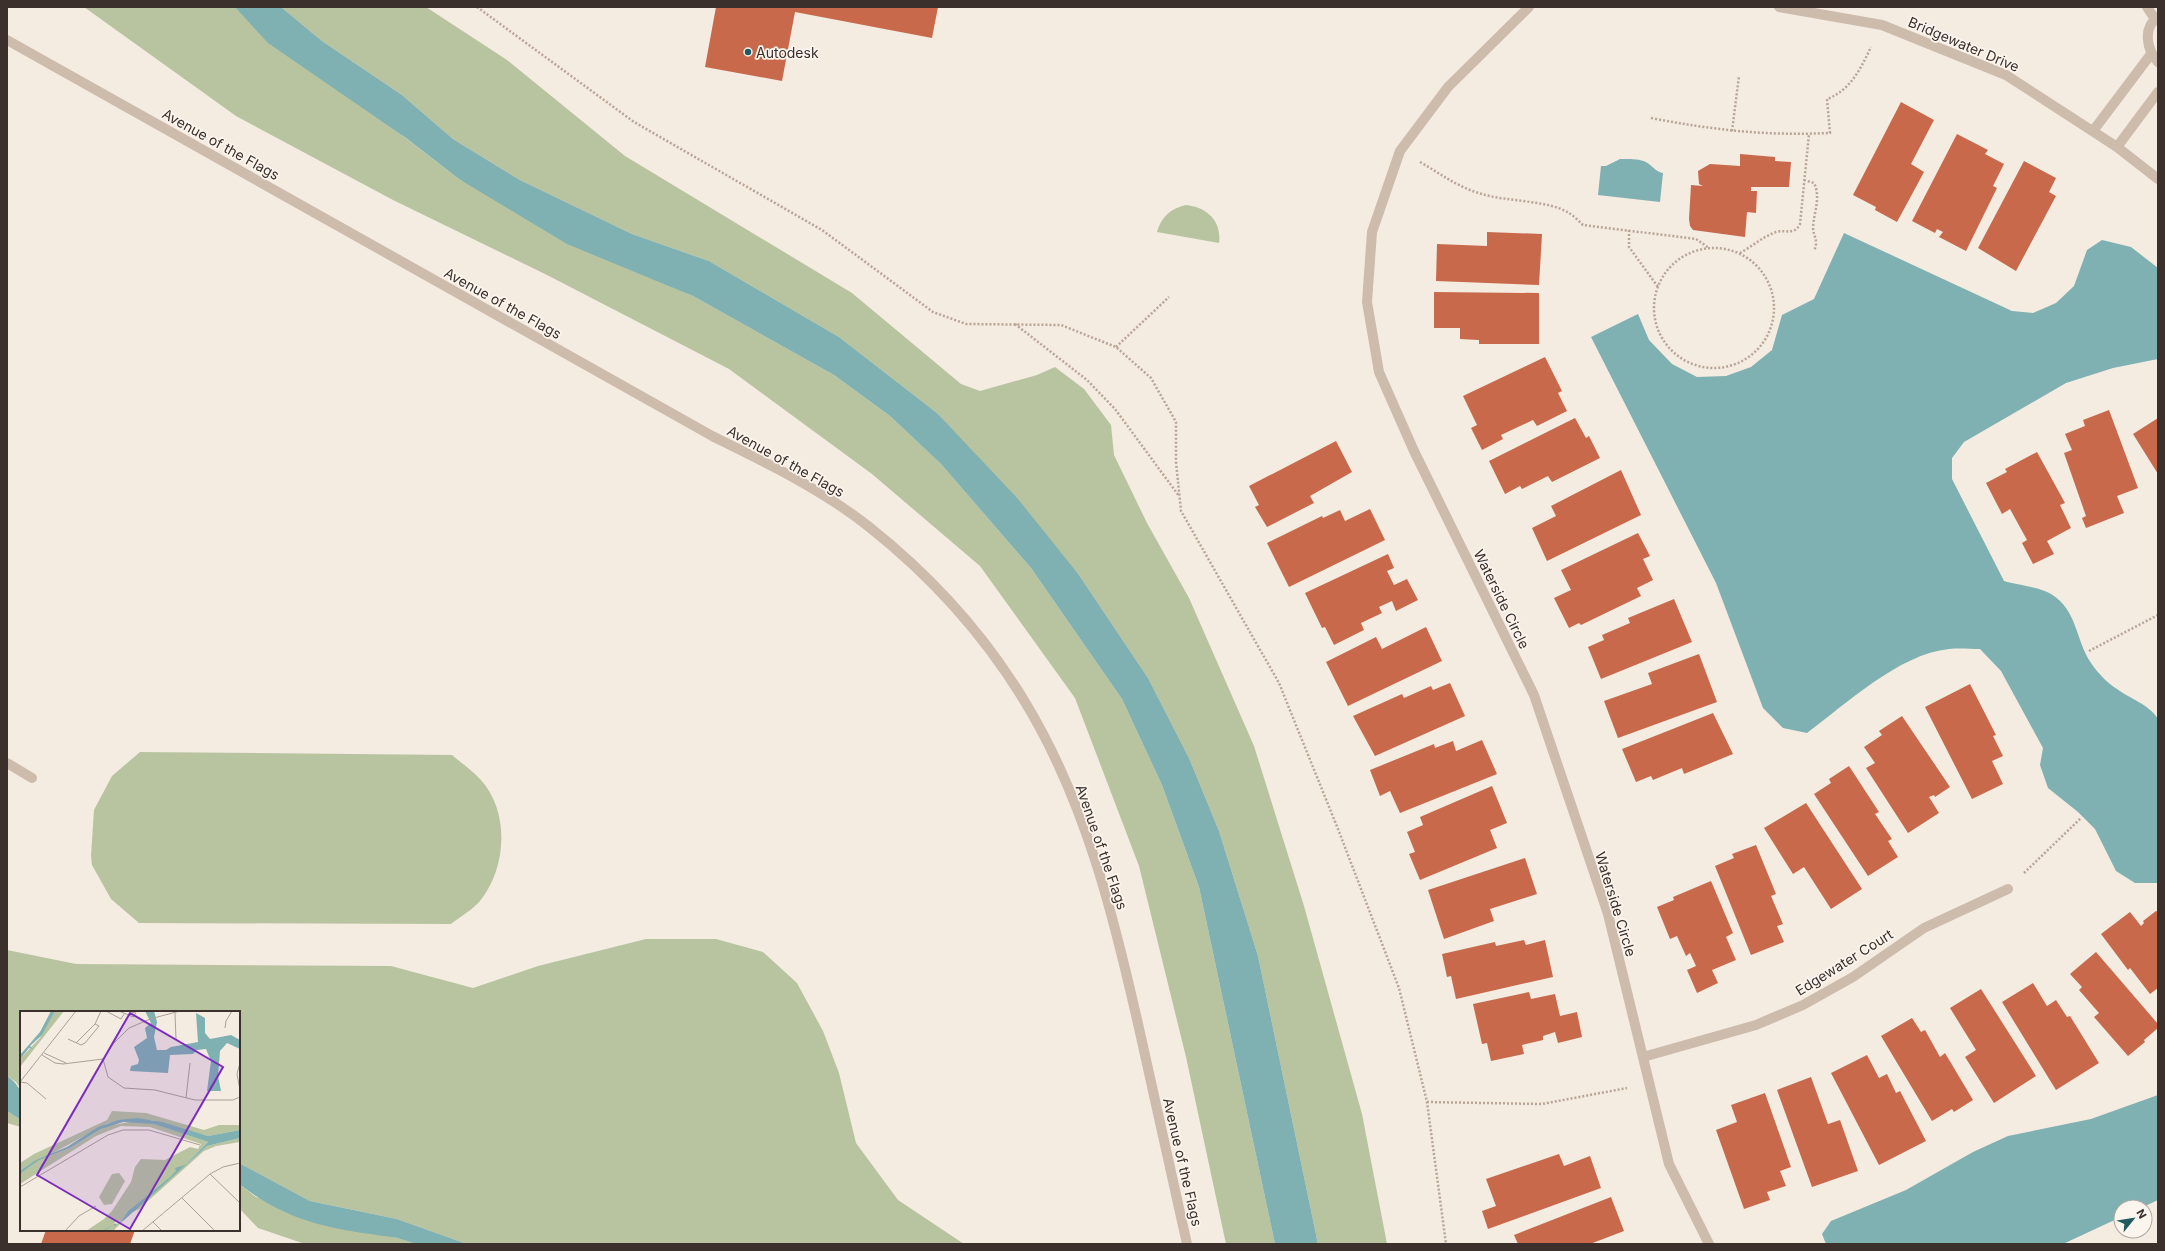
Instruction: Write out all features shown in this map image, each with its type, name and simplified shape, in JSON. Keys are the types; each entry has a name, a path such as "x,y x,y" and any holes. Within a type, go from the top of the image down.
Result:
{"street":[{"name":"Waterside Circle","path":"1529,7 1448,87 1400,151 1372,232 1367,302 1379,372 1414,452 1534,695 1608,914 1643,1057 1648,1084 1669,1164 1709,1244"},
{"name":"Bridgewater Drive","path":"1779,7 1882,25 2006,75 2117,147 2158,178"},
{"path":"2147,7 2157,18 2149,30 2147,42 2151,54 2158,62"},
{"name":"Avenue of the Flags","path":"7,40 714,437 763,461 816,491 866,524 912,563 954,606 993,654 1025,702 1054,756 1079,814 1100,874 1130,991 1188,1244"},
{"path":"2092,131 2151,54"},
{"path":"2117,147 2158,92"},
{"path":"7,763 32,778"},
{"name":"Edgewater Court","path":"1643,1057 1756,1025 1803,1005 1853,977 1924,928 2008,888"}],"path":[{"path":"477,7 634,122 822,230 933,312 966,324 1061,325 1116,347 1151,378 1176,422 1176,462 1181,511 1279,683 1338,829 1399,988 1427,1102 1446,1244"},
{"path":"1651,118 1700,128 1779,135 1830,133 1827,99 1835,96 1849,85 1862,66 1882,25"},
{"path":"1732,131 1739,76"},
{"path":"1740,254 1776,232 1790,233 1798,229 1800,224 1809,134"},
{"path":"1400,151 1453,184 1470,190 1501,199 1556,207 1570,213 1583,225 1696,238 1710,248"},
{"path":"1804,180 1814,183 1817,189 1813,228 1817,243 1814,251"},
{"path":"1629,230 1629,247 1658,286"},
{"path":"1710,248 1725,249 1740,254 1759,268 1771,288 1774,310 1770,333 1756,352 1737,364 1714,369 1691,364 1672,351 1657,330 1652,308 1658,286 1679,261 1693,252 1710,248"},
{"path":"1116,347 1169,297"},
{"path":"1015,324 1087,380 1115,409 1180,497"},
{"path":"2089,651 2158,615"},
{"path":"2008,888 2081,818"},
{"path":"1427,1102 1542,1104 1648,1084"}],"green space":[{"path":"84,7 235,7 459,179 645,275 693,296 834,375 890,416 941,464 1031,568 1122,699 1162,785 1199,887 1275,1244 1226,1244 1186,1057 1139,866 1075,698 980,566 872,474 729,369 547,275 393,200 236,116"},
{"path":"281,7 426,7 507,60 625,156 852,293 961,384 980,391 1037,375 1055,367 1084,389 1111,425 1114,455 1147,523 1189,598 1254,746 1304,906 1362,1114 1387,1244 1318,1244 1258,956 1219,831 1189,758 1148,678 1079,575 937,413 839,337 709,261 632,234 520,180 453,139 402,95 322,41"},
{"path":"1186,205 1194,206 1212,216 1218,228 1219,243 1157,232 1161,222 1167,214 1176,208"},
{"path":"140,752 452,755 480,779 490,792 496,807 500,823 501,840 500,856 496,873 489,888 480,901 451,924 139,923 111,899 92,865 91,856 94,810 112,776"},
{"path":"646,939 716,939 763,952 797,983 823,1031 839,1073 856,1143 898,1200 964,1244 467,1244 397,1219 310,1201 240,1164 240,1011 20,1011 20,1088 16,1082 7,1076 7,950 76,964 391,966 473,988 538,966"},
{"path":"7,1111 20,1119 20,1127 7,1123"},
{"path":"240,1185 256,1197 418,1244 305,1244 258,1228 240,1209"}],"water":[{"path":"235,7 281,7 322,41 402,95 453,139 520,180 632,234 709,261 839,337 937,413 1018,499 1079,575 1148,678 1189,758 1219,831 1258,956 1318,1244 1275,1244 1199,887 1162,785 1122,699 1031,568 941,464 890,416 834,375 693,296 567,244 459,179 406,138 268,43"},
{"path":"1620,159 1635,159 1646,162 1657,171 1663,173 1660,202 1598,195 1601,166 1606,166"},
{"path":"1844,233 2012,311 2033,313 2056,303 2074,286 2087,250 2102,240 2131,247 2158,268 2158,359 2113,368 2066,383 1964,442 1952,458 1952,479 2004,581 2041,590 2051,594 2060,601 2071,617 2086,654 2096,670 2103,678 2122,693 2150,709 2158,719 2158,883 2135,883 2116,871 2095,829 2078,812 2048,788 2040,765 2043,748 2001,671 1980,649 1949,649 1930,653 1911,660 1874,682 1807,733 1783,728 1763,708 1716,583 1591,337 1638,314 1649,340 1672,364 1697,377 1726,376 1751,367 1772,350 1782,315 1814,299"},
{"path":"7,1076 20,1090 20,1119 7,1111"},
{"path":"2158,1095 2158,1200 2153,1202 2153,1199 2113,1199 2113,1221 2063,1244 1826,1244 1822,1234 1831,1221 1906,1190 1973,1152 2008,1136 2091,1119"},
{"path":"240,1164 310,1201 397,1219 467,1244 431,1245 330,1227 294,1216 276,1208 240,1185"}],"building":[{"name":"Autodesk","path":"716,7 938,7 932,38 795,12 782,81 705,67"},
{"path":"1901,102 1934,120 1911,164 1924,172 1897,222 1875,210 1876,207 1853,195"},
{"path":"1957,134 1988,150 1985,154 2004,164 1993,186 1997,188 1966,251 1939,237 1943,232 1937,229 1935,233 1912,221"},
{"path":"1740,154 1775,157 1775,161 1791,162 1789,187 1751,187 1751,191 1757,191 1756,213 1747,212 1745,237 1693,230 1690,226 1689,219 1691,185 1703,186 1699,184 1698,171 1710,164 1740,166"},
{"path":"2024,161 2056,178 2049,192 2056,196 2016,271 1978,248"},
{"path":"1487,232 1542,234 1539,285 1436,281 1437,244 1487,246"},
{"path":"1434,292 1539,293 1539,344 1479,344 1479,340 1460,339 1460,328 1434,328"},
{"path":"1545,357 1562,391 1558,393 1567,411 1537,426 1533,420 1501,435 1503,439 1482,450 1471,428 1477,425 1463,396"},
{"path":"2109,410 2138,488 2117,496 2124,513 2086,528 2082,518 2086,516 2064,453 2072,450 2065,434 2085,426 2083,420"},
{"path":"1575,418 1586,438 1589,436 1600,458 1552,482 1548,476 1522,489 1520,486 1505,494 1489,461"},
{"path":"2158,418 2158,474 2133,434"},
{"path":"1336,441 1352,472 1310,496 1314,503 1267,527 1255,507 1259,505 1249,486"},
{"path":"2037,452 2065,503 2060,505 2071,528 2047,541 2054,554 2033,564 2022,543 2027,540 2010,509 2002,514 1986,483 2007,472 2005,469"},
{"path":"1621,470 1641,515 1547,561 1532,528 1556,516 1551,506"},
{"path":"1370,509 1385,540 1289,587 1267,543 1322,516 1323,518 1340,510 1345,521"},
{"path":"1638,533 1650,556 1643,559 1653,580 1637,588 1641,596 1581,625 1579,623 1569,628 1554,598 1571,590 1561,570"},
{"path":"1388,554 1394,568 1387,571 1394,585 1407,579 1418,600 1396,611 1392,601 1379,607 1382,613 1361,623 1364,630 1334,645 1325,627 1322,628 1305,593"},
{"path":"1674,599 1692,642 1601,679 1588,647 1604,640 1602,635 1630,623 1628,618"},
{"path":"1426,627 1442,661 1348,706 1326,662 1376,637 1382,649"},
{"path":"1699,654 1717,702 1618,738 1604,701 1652,684 1648,673"},
{"path":"1450,683 1465,716 1375,756 1353,716 1402,694 1404,698 1431,686 1433,690"},
{"path":"1970,684 1996,735 1993,736 2003,756 1992,761 2003,784 1972,799 1925,707"},
{"path":"1713,713 1733,754 1684,774 1682,768 1653,780 1651,776 1636,782 1622,749"},
{"path":"1902,716 1950,787 1935,797 1934,795 1929,797 1939,813 1908,833 1866,768 1875,763 1864,747 1882,735 1879,731"},
{"path":"1482,740 1497,774 1400,813 1390,791 1380,796 1370,770 1434,744 1435,748 1453,741 1456,751"},
{"path":"1849,766 1879,812 1875,814 1892,839 1888,841 1898,857 1868,876 1814,794 1831,783 1829,779"},
{"path":"1492,786 1507,823 1490,830 1497,848 1420,880 1409,854 1415,852 1407,832 1423,825 1420,817"},
{"path":"1806,803 1862,889 1831,909 1804,867 1793,874 1764,828"},
{"path":"1756,845 1776,894 1771,896 1783,924 1777,926 1784,942 1751,955 1715,866 1734,858 1732,854"},
{"path":"1525,858 1537,894 1490,909 1494,921 1444,939 1428,890"},
{"path":"1711,881 1733,933 1726,937 1736,960 1712,970 1718,983 1697,993 1687,970 1696,966 1690,953 1686,956 1677,936 1670,939 1657,907 1674,900 1673,897"},
{"path":"2156,911 2158,912 2158,988 2150,994 2130,968 2128,970 2101,934 2130,912 2141,926 2144,923 2143,921"},
{"path":"1524,940 1526,945 1545,940 1553,977 1456,999 1451,976 1447,977 1442,954 1495,942 1496,946"},
{"path":"2096,952 2158,1024 2158,1028 2144,1040 2145,1042 2128,1056 2094,1017 2099,1013 2079,990 2082,987 2070,974"},
{"path":"2033,983 2047,1006 2056,1000 2067,1017 2070,1016 2099,1063 2056,1090 2002,1002"},
{"path":"1981,989 2036,1076 1994,1103 1965,1057 1976,1050 1950,1008"},
{"path":"1529,992 1531,999 1555,994 1560,1016 1577,1012 1582,1037 1558,1043 1555,1032 1543,1036 1543,1040 1522,1045 1524,1054 1491,1061 1487,1043 1482,1044 1473,1004"},
{"path":"1912,1018 1921,1032 1925,1030 1940,1057 1945,1053 1973,1100 1954,1112 1952,1109 1932,1121 1881,1036"},
{"path":"1867,1055 1879,1078 1887,1074 1896,1093 1900,1091 1926,1141 1879,1165 1831,1073"},
{"path":"1811,1077 1828,1124 1840,1120 1858,1171 1812,1187 1777,1090"},
{"path":"1765,1093 1791,1167 1780,1171 1786,1186 1767,1192 1770,1200 1744,1209 1716,1130 1737,1122 1731,1105"},
{"path":"1559,1154 1564,1166 1590,1156 1601,1188 1488,1229 1482,1211 1496,1206 1486,1179"},
{"path":"1611,1197 1624,1231 1590,1244 1518,1244 1514,1235"},
{"path":"46,1231 135,1231 130,1244 41,1244"}],"place":[{"name":"Autodesk","path":"748,52"}]}
